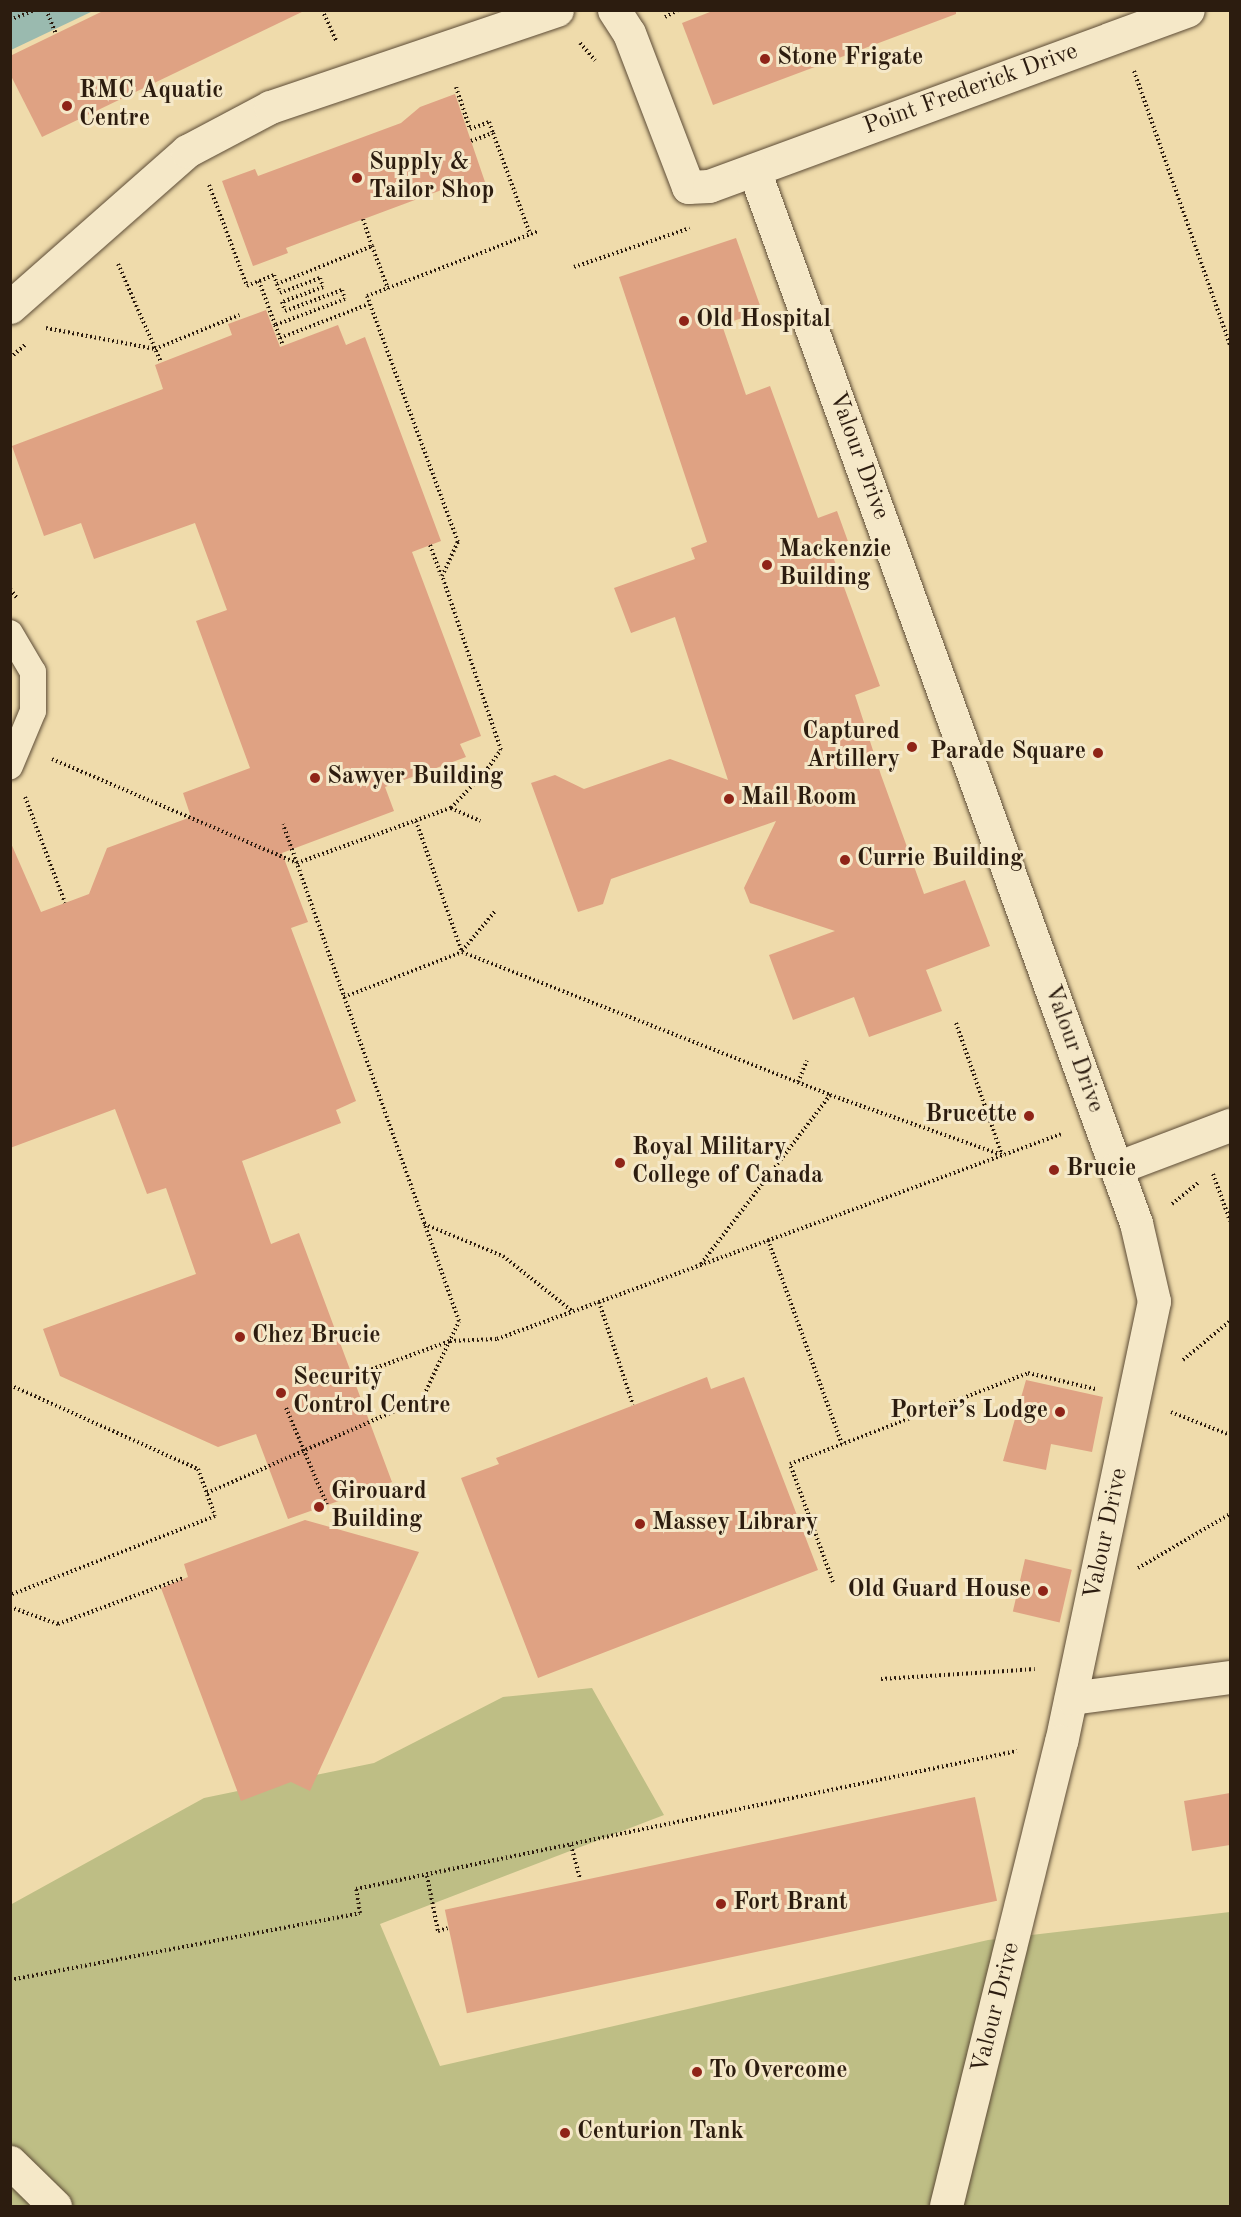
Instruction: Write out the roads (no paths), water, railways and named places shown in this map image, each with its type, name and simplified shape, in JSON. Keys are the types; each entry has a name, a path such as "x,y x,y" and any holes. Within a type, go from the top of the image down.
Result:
{"street":[{"path":"10,307 187,151 270,107 557,10"},
{"path":"614,10 629,33 688,187 709,186 754,170"},
{"name":"Point Frederick Drive","path":"754,170 1188,10"},
{"name":"Valour Drive","path":"754,170 1116,1168 1151,1272 1152,1331 1061,1741 946,2206"},
{"path":"1116,1168 1230,1125"},
{"path":"1071,1698 1230,1677"},
{"path":"10,2162 55,2206"}],"lane":[{"path":"10,633 33,672 33,711 10,766"}],"water":[{"path":"11,10 93,10 93,11 11,50"}],"place":[{"name":"Stone Frigate","path":"765,59"},
{"name":"RMC Aquatic Centre","path":"67,106"},
{"name":"Supply & Tailor Shop","path":"357,178"},
{"name":"Old Hospital","path":"684,321"},
{"name":"Mackenzie Building","path":"767,565"},
{"name":"Captured Artillery","path":"912,747"},
{"name":"Parade Square","path":"1098,753"},
{"name":"Sawyer Building","path":"315,778"},
{"name":"Mail Room","path":"729,799"},
{"name":"Currie Building","path":"845,860"},
{"name":"Brucette","path":"1029,1116"},
{"name":"Royal Military College of Canada","path":"620,1163"},
{"name":"Brucie","path":"1054,1170"},
{"name":"Chez Brucie","path":"240,1337"},
{"name":"Security Control Centre","path":"281,1393"},
{"name":"Porter’s Lodge","path":"1060,1412"},
{"name":"Girouard Building","path":"319,1507"},
{"name":"Massey Library","path":"640,1524"},
{"name":"Old Guard House","path":"1043,1591"},
{"name":"Fort Brant","path":"721,1904"},
{"name":"To Overcome","path":"697,2072"},
{"name":"Centurion Tank","path":"565,2133"}]}
